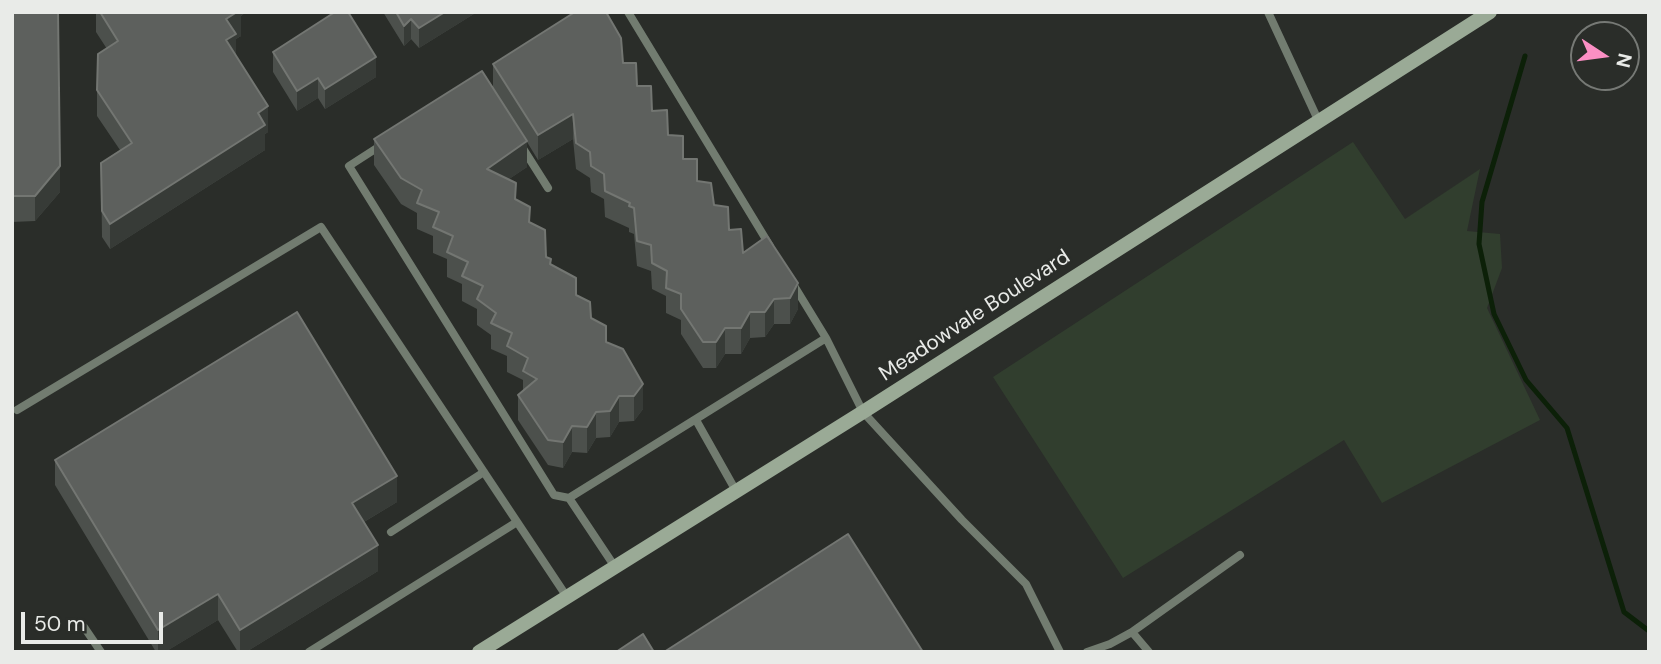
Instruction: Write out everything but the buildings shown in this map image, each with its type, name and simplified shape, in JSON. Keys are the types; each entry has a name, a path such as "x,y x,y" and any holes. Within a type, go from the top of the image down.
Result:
{"main road":[{"name":"Meadowvale Boulevard","path":"479,652 863,412 1490,12"}],"lane":[{"path":"628,12 776,257"},
{"path":"1268,12 1319,122"},
{"path":"514,134 548,188"},
{"path":"393,137 349,166 554,495 569,498 826,338"},
{"path":"17,410 321,227 567,597"},
{"path":"790,280 826,338 863,412 962,520 1026,584 1060,652"},
{"path":"696,420 736,491"},
{"path":"391,532 484,472"},
{"path":"569,498 615,567"},
{"path":"309,652 517,522"},
{"path":"1087,652 1132,632 1240,555"},
{"path":"84,627 101,652"},
{"path":"1132,632 1149,652"}],"green space":[{"path":"1353,142 1405,219 1480,169 1467,231 1500,234 1502,268 1487,308 1540,420 1382,503 1344,440 1123,578 993,377"}],"waterway":[{"path":"1525,56 1482,202 1479,244 1494,314 1526,380 1567,428 1624,612 1649,631"}]}
